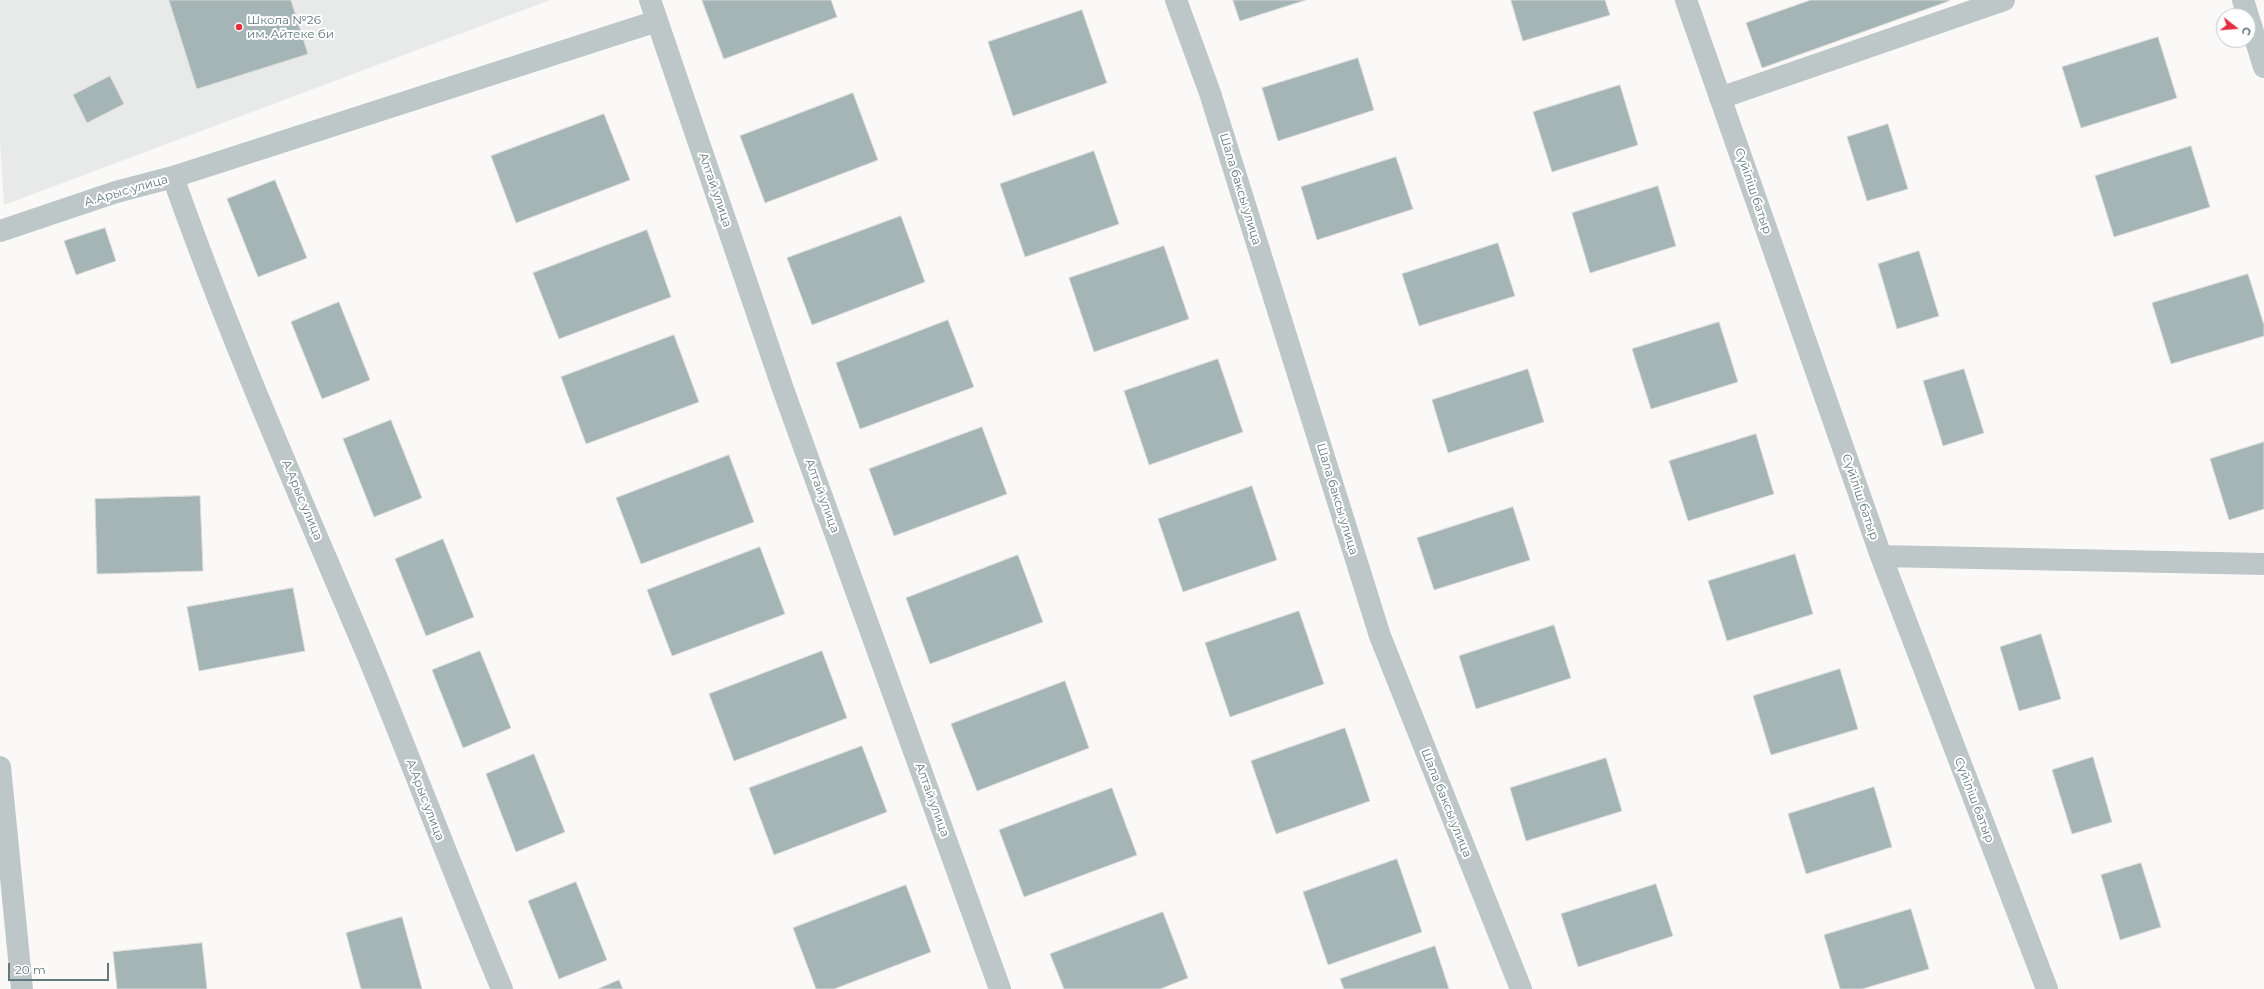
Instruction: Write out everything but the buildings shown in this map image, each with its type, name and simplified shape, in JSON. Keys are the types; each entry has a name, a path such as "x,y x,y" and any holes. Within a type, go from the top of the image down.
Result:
{"street":[{"name":"Алтай улица","path":"650,0 783,389 1000,989"},
{"name":"Шала баксы улица","path":"1176,0 1210,92 1380,636 1521,989"},
{"name":"Сүйіліш батыр","path":"1686,0 1881,556 2047,989"},
{"path":"1720,98 2004,0"},
{"path":"2243,0 2264,67"},
{"path":"173,177 657,20"},
{"name":"А.Арыс улица","path":"0,231 116,192 173,177 206,272 380,686 466,905 502,989"},
{"path":"1881,556 2264,564"},
{"path":"0,767 22,989"}],"shaded area":[{"path":"0,0 550,0 4,205 0,141"}],"place":[{"name":"Школа №26 им. Айтеке би","path":"239,27"}]}
